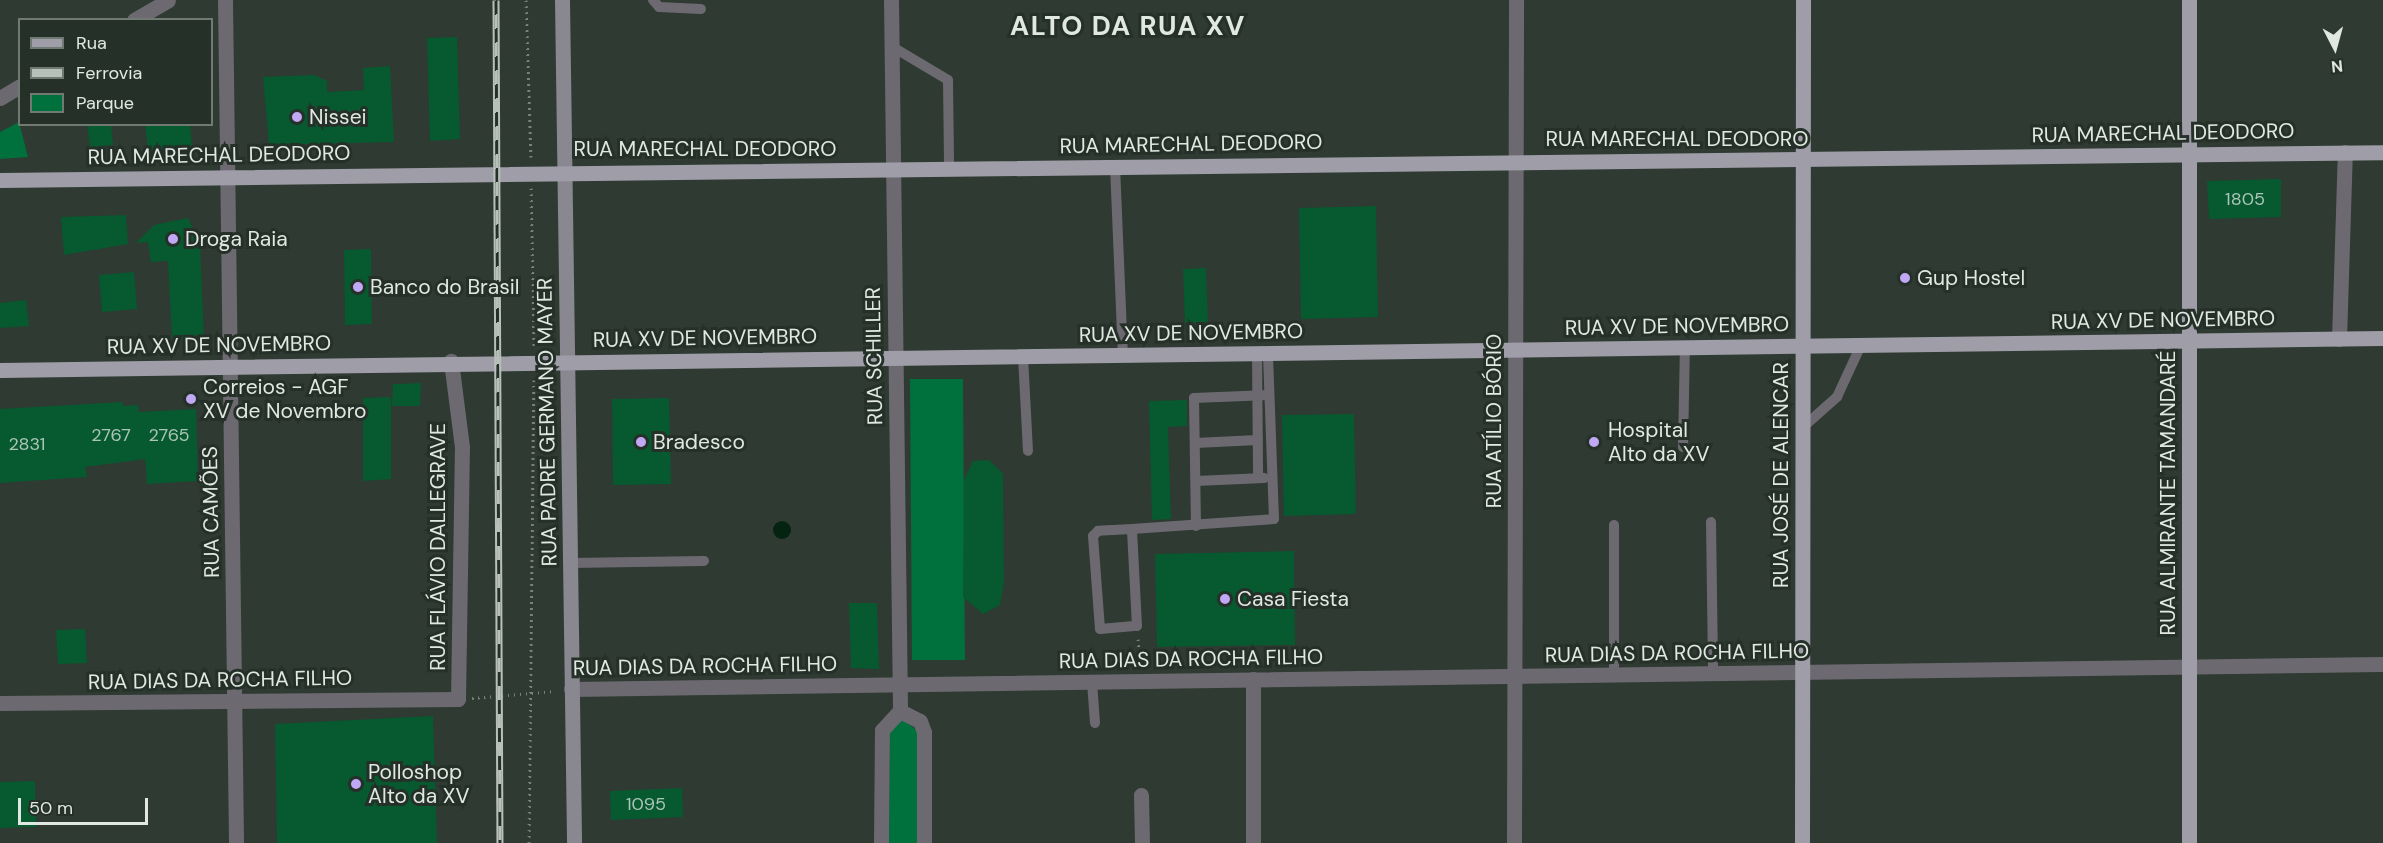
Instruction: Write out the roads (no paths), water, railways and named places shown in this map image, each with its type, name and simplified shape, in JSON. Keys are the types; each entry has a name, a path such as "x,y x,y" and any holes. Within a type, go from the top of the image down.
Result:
{"main road":[{"name":"RUA JOSÉ DE ALENCAR","path":"1802,843 1803,0"},
{"name":"RUA ALMIRANTE TAMANDARÉ","path":"2189,0 2189,843"},
{"name":"RUA MARECHAL DEODORO","path":"0,180 565,171 1803,160 2383,152"},
{"name":"RUA XV DE NOVEMBRO","path":"0,370 451,361 2383,339"}],"street":[{"path":"137,18 168,0"},
{"name":"RUA CAMÕES","path":"225,0 236,843"},
{"name":"RUA PADRE GERMANO MAYER","path":"562,0 574,843"},
{"name":"RUA SCHILLER","path":"891,0 900,711"},
{"name":"RUA ATÍLIO BÓRIO","path":"1514,843 1516,0"},
{"path":"0,98 18,87"},
{"path":"2339,339 2346,152"},
{"name":"RUA FLÁVIO DALLEGRAVE","path":"451,361 462,447 458,699"},
{"name":"RUA DIAS DA ROCHA FILHO","path":"572,689 2383,664"},
{"path":"1253,679 1253,843"},
{"name":"RUA DIAS DA ROCHA FILHO","path":"0,703 458,699"},
{"path":"881,843 882,730 900,711 920,721 924,732 924,843"},
{"path":"1141,795 1142,843"}],"lane":[{"path":"653,0 659,7 701,9"},
{"path":"891,46 948,80 949,167"},
{"path":"1115,166 1123,354"},
{"path":"1802,428 1843,389 1861,345"},
{"path":"1683,447 1685,347"},
{"path":"1258,478 1258,395 1262,353"},
{"path":"1132,529 1137,626 1096,625 1093,536 1098,531 1274,519 1269,395 1262,353"},
{"path":"1023,356 1028,451"},
{"path":"1196,526 1194,398 1269,395"},
{"path":"1195,443 1258,440"},
{"path":"1196,481 1272,478"},
{"path":"1711,522 1713,673"},
{"path":"1614,525 1614,675"},
{"path":"570,563 704,561"},
{"path":"1092,682 1095,723"}],"railway":[{"path":"496,0 500,843"}],"place":[{"name":"Nissei","path":"297,117"},
{"name":"Droga Raia","path":"173,239"},
{"name":"Gup Hostel","path":"1905,278"},
{"name":"Banco do Brasil","path":"358,287"},
{"name":"Correios - AGF XV de Novembro","path":"191,399"},
{"name":"Bradesco","path":"641,442"},
{"name":"Hospital Alto da XV","path":"1594,442"},
{"name":"Casa Fiesta","path":"1225,599"},
{"name":"Polloshop Alto da XV","path":"356,784"}],"district":[{"name":"ALTO DA RUA XV","path":"1128,26"}]}
